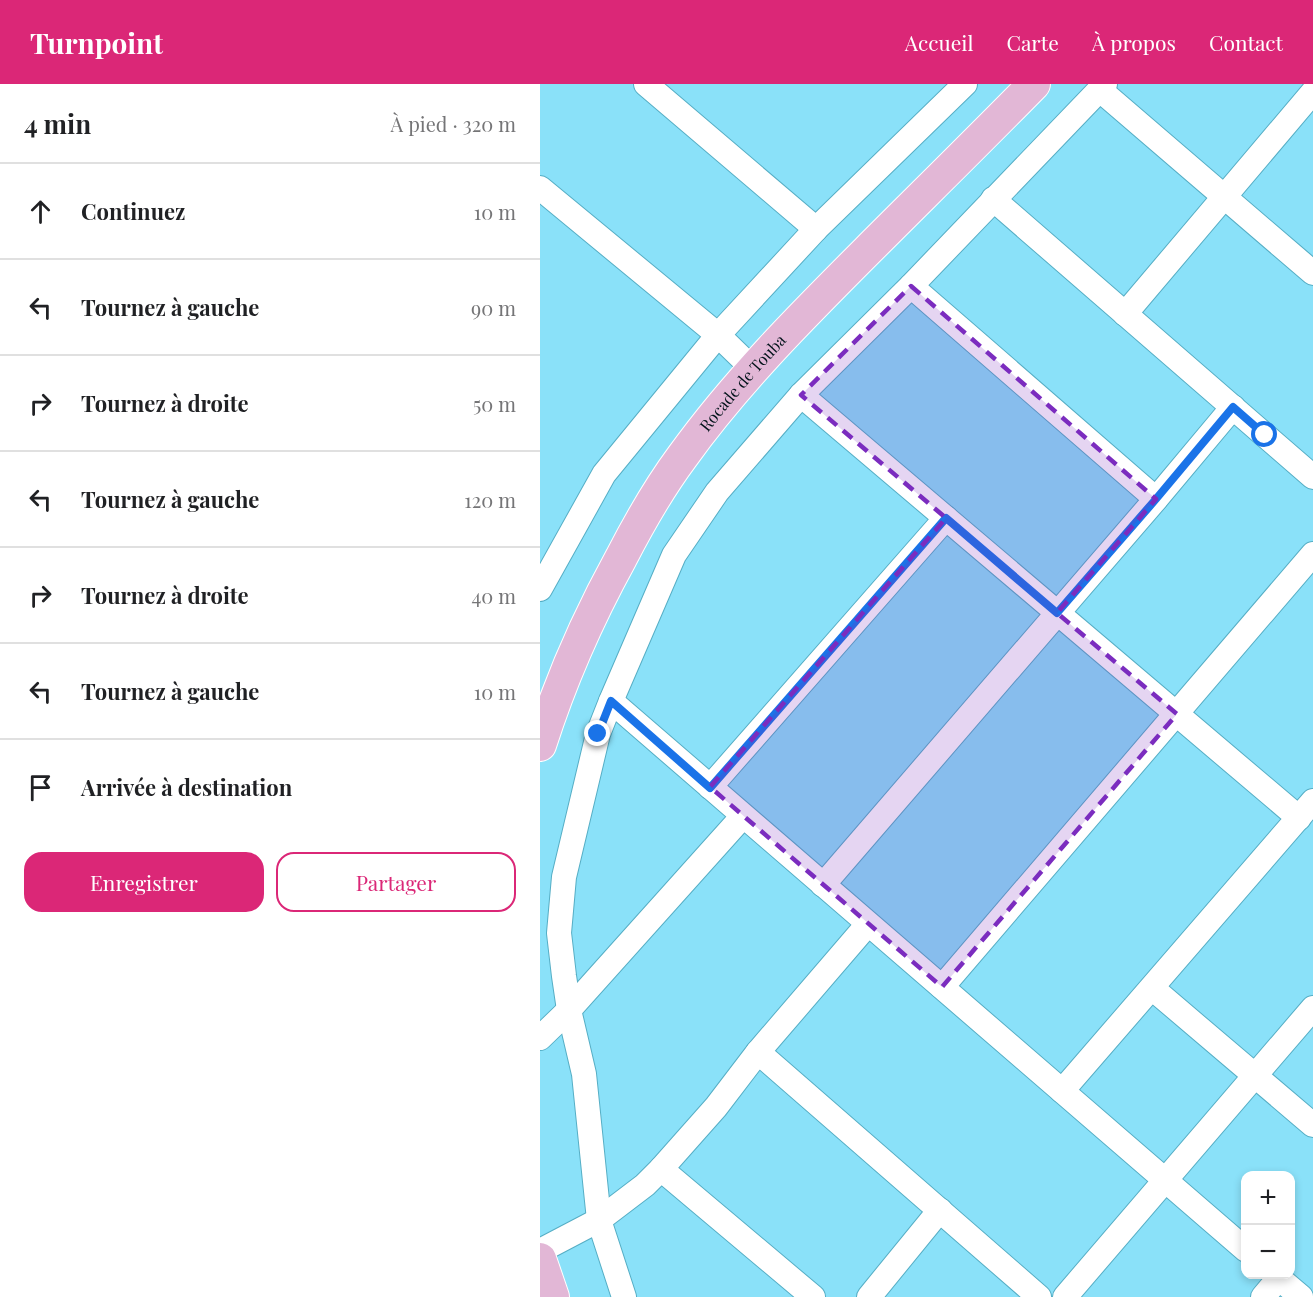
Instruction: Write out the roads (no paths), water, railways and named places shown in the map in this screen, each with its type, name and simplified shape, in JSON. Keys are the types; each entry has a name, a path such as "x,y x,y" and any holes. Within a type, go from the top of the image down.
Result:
{"main road":[{"name":"Rocade de Touba","path":"541,740 565,672 592,613 641,520 681,458 715,413 811,307 1034,84"}],"street":[{"path":"540,589 604,474 717,335 816,229 965,84"},
{"path":"651,85 816,229"},
{"path":"624,1297 599,1220 584,1074 569,1010 559,933 564,878 598,734 674,555 717,492 801,395 1103,87 1224,197 1313,273"},
{"path":"1125,314 1313,92"},
{"path":"540,189 717,335 754,370"},
{"path":"993,199 1313,477"},
{"path":"910,286 1156,499"},
{"path":"801,395 1177,714 1306,809 1062,1091"},
{"path":"823,885 1233,407"},
{"path":"710,788 946,518"},
{"path":"942,987 1313,554"},
{"path":"611,701 1241,1246"},
{"path":"540,1038 569,1010 743,816"},
{"path":"544,1274 599,1220 645,1185 661,1169 716,1107 758,1052 868,924"},
{"path":"1152,988 1313,1125"},
{"path":"1065,1297 1313,1008"},
{"path":"758,1052 1040,1297"},
{"path":"661,1169 813,1297"},
{"path":"869,1297 940,1210"},
{"path":"1263,1297 1275,1279"},
{"path":"1280,1279 1301,1297"}]}
